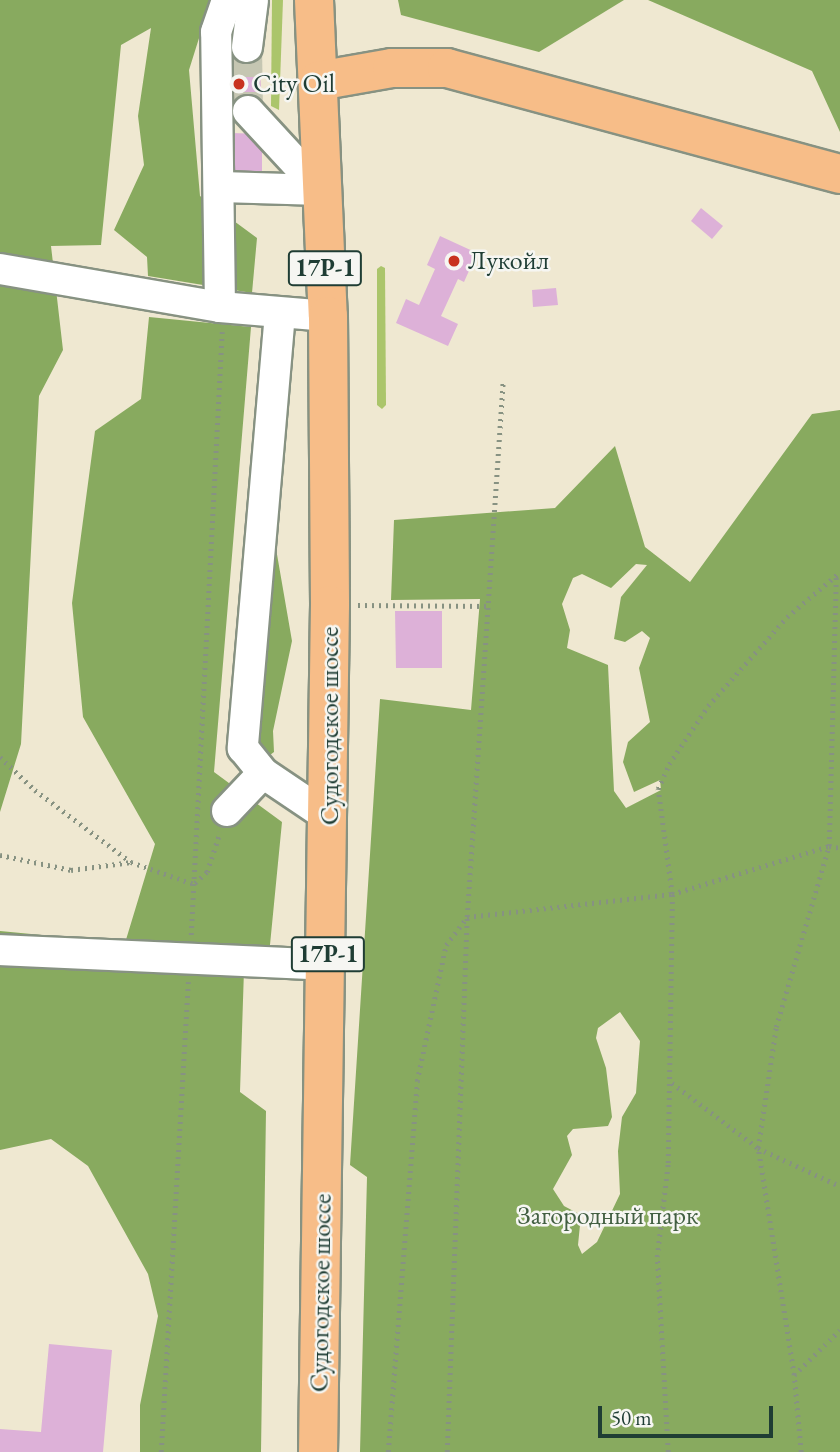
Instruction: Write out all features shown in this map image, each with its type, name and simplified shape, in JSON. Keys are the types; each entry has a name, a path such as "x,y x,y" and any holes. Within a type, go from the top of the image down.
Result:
{"main road":[{"name":"Судогодское шоссе","path":"314,0 328,316 330,605 328,965 318,1452"},
{"path":"318,80 392,68 447,68 840,174"}],"street":[{"path":"220,307 221,187 216,32 227,0"},
{"path":"247,47 253,0"},
{"path":"248,111 321,190"},
{"path":"221,187 321,190"},
{"path":"0,269 220,307 328,316"},
{"path":"280,313 243,748 263,773 330,818"},
{"path":"227,811 263,773"},
{"path":"0,950 328,965"}],"path":[{"path":"161,1452 223,338 220,307"},
{"path":"447,1452 467,917 490,606 503,381"},
{"path":"801,1452 794,1375 758,1148 776,1027 829,846 838,573"},
{"path":"668,1452 657,1257 672,1082 672,894 658,789 669,764 725,686 787,617 838,573"},
{"path":"330,605 490,606"},
{"path":"0,757 35,790 131,862 194,884"},
{"path":"194,884 207,872 227,811"},
{"path":"388,1452 417,1081 446,945 467,917 672,894 829,846 840,848"},
{"path":"0,855 71,870 131,862"},
{"path":"672,1082 758,1148 840,1186"},
{"path":"794,1375 840,1330"}],"green space":[{"path":"0,0 211,0 189,70 200,196 257,238 252,293 148,276 147,257 114,230 144,165 138,116 151,28 121,45 101,245 51,246 63,350 39,396 21,744 0,812"},
{"path":"272,0 283,0 279,110 271,106"},
{"path":"398,0 624,0 539,52 401,15"},
{"path":"648,0 840,0 840,132 812,71"},
{"path":"381,266 385,268 386,405 382,409 377,405 377,269"},
{"path":"149,317 251,327 214,772 282,822 269,955 244,970 240,1092 266,1111 261,1452 140,1452 140,1405 158,1316 148,1274 88,1166 51,1139 0,1150 0,931 125,943 155,844 83,717 72,603 95,431 141,399"},
{"name":"Загородный парк","path":"840,410 840,1452 360,1452 367,1177 350,1165 380,699 471,710 480,599 391,600 394,520 555,508 615,446 645,547 690,582 812,414","holes":["636,564 647,565 621,597 614,639 625,642 642,631 650,638 639,668 650,722 628,742 623,762 634,792 660,780 661,790 626,808 614,791 608,665 567,648 570,630 562,604 573,578 582,574 611,588","620,1012 640,1041 636,1093 622,1117 618,1151 620,1194 597,1242 582,1254 578,1245 581,1215 564,1206 553,1189 572,1155 567,1136 573,1129 608,1126 612,1117 606,1068 596,1038 598,1028"]},
{"path":"274,537 292,641 273,731 274,752 262,761 256,756"}],"building":[{"path":"233,47 259,47 262,111 235,112"},
{"path":"231,133 262,134 262,175 231,175"},
{"path":"701,208 723,226 712,239 691,221"},
{"path":"440,236 477,253 464,282 458,279 441,316 458,324 448,346 396,323 406,299 419,305 435,269 427,265"},
{"path":"556,288 558,305 533,307 532,290"},
{"path":"395,611 442,611 442,668 396,668"},
{"path":"49,1344 112,1350 103,1452 0,1452 0,1429 41,1432"}],"tunnel":[{"path":"247,47 248,111"}],"place":[{"name":"City Oil","path":"239,84"},
{"name":"Лукойл","path":"454,261"}]}
